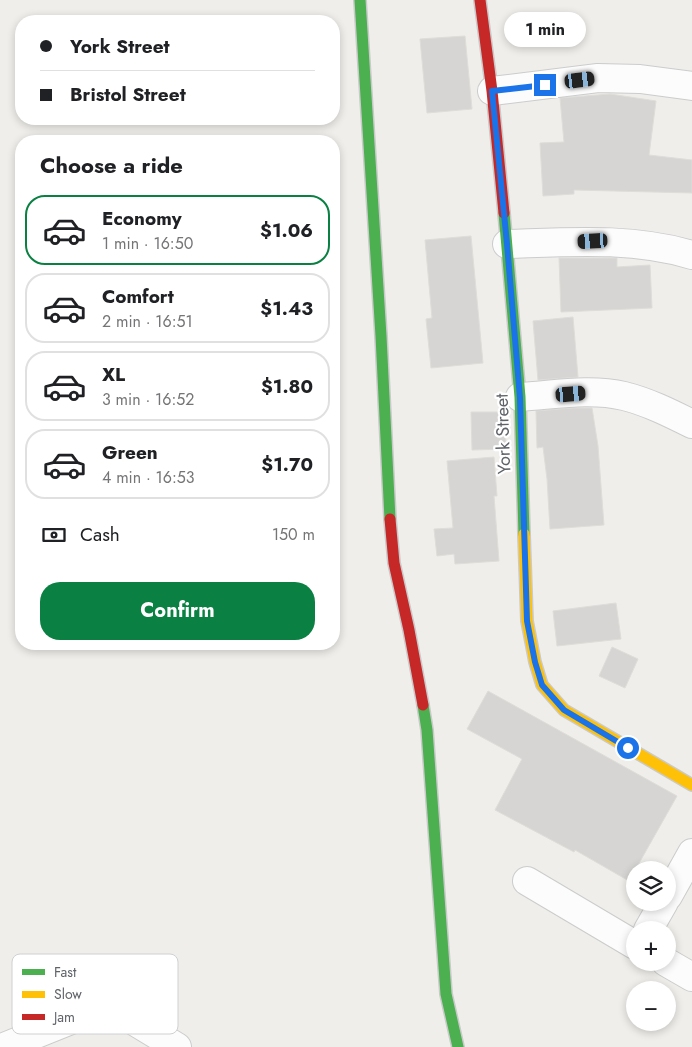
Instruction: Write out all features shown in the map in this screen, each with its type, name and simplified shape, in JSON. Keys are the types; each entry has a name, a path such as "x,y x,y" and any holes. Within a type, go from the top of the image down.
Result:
{"street":[{"path":"360,0 394,564 409,630 427,730 446,994 458,1047"},
{"name":"York Street","path":"480,0 492,91 520,398 527,621 535,662 542,685 564,710 692,785"},
{"path":"492,91 598,78 640,79 692,86"},
{"path":"507,244 593,241 671,248 692,255"},
{"path":"520,398 588,392 623,396 656,406 692,424"},
{"path":"676,881 692,852"},
{"path":"527,881 626,940"},
{"path":"676,968 692,977"},
{"path":"4,1047 36,1034"},
{"path":"155,1034 177,1047"}],"building":[{"path":"465,36 472,109 427,113 420,39"},
{"path":"610,94 656,101 649,155 692,160 692,193 574,190 574,194 543,196 540,143 564,142 560,98"},
{"path":"471,236 483,363 431,368 426,319 432,318 425,240"},
{"path":"559,258 617,258 617,267 650,265 652,308 561,312"},
{"path":"573,317 578,377 538,380 533,321"},
{"path":"592,408 598,446 604,525 550,529 543,447 537,448 536,411"},
{"path":"471,412 505,412 506,449 472,450"},
{"path":"494,457 497,496 494,496 499,561 455,564 454,554 437,556 434,529 453,528 447,461"},
{"path":"616,603 621,639 557,646 553,611"},
{"path":"612,647 638,659 625,688 599,676"},
{"path":"488,691 677,796 640,861 626,861 626,879 575,850 574,852 495,810 522,759 467,729"}],"traffic: fast":[{"path":"360,0 381,336 390,519"},
{"path":"504,213 520,397 524,534"},
{"path":"423,705 427,730 446,994 458,1047"}],"traffic: slow":[{"path":"524,534 527,621 535,662 542,685 564,710 692,785"}],"traffic: jam":[{"path":"480,0 492,91 504,213"},
{"path":"390,519 394,563 423,705"}],"route":[{"path":"545,85 492,91 520,398 527,621 535,662 542,685 564,710 628,748"}]}
